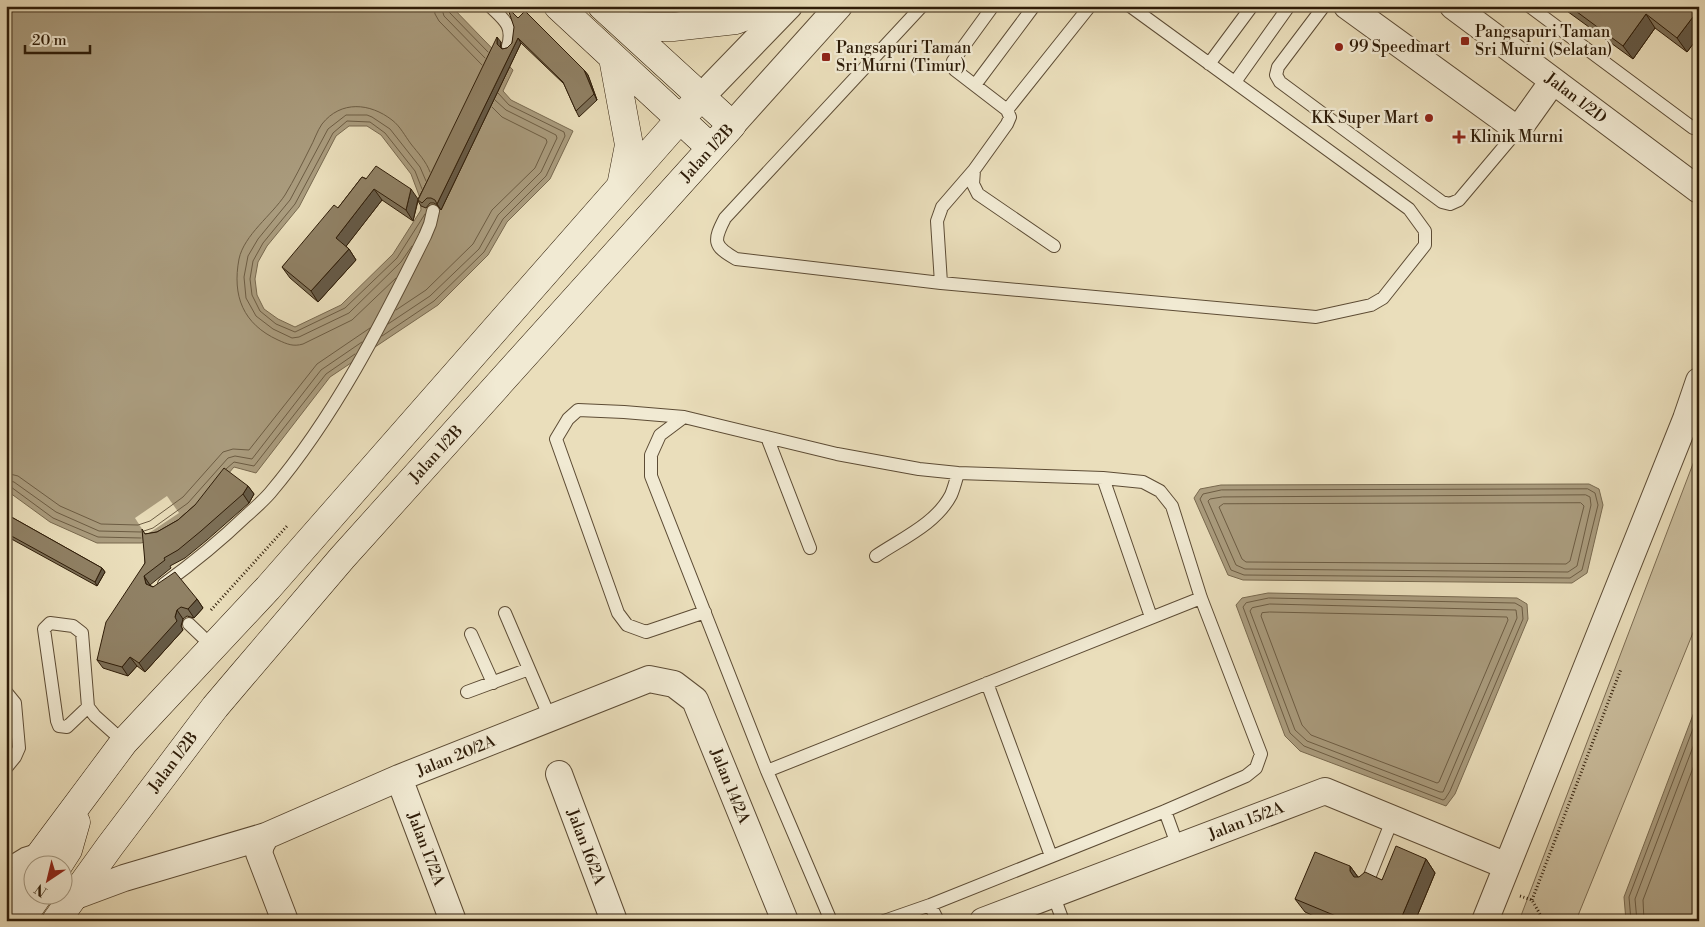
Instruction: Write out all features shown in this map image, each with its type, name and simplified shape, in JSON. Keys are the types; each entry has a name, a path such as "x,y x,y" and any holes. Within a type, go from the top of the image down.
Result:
{"street":[{"path":"558,6 711,148"},
{"path":"602,6 732,125"},
{"path":"624,26 673,27 736,20 773,6"},
{"path":"59,854 68,850 83,799 198,634 268,588 680,119 789,6"},
{"name":"Jalan 1/2B","path":"56,921 215,707 330,572 839,6"},
{"path":"1347,6 1518,130 1553,81"},
{"name":"Jalan 1/2D","path":"1453,6 1699,190"},
{"path":"614,58 615,75 623,108 628,145 621,186"},
{"path":"1485,921 1686,419 1699,381"},
{"name":"Jalan 20/2A","path":"73,898 124,878 266,836 399,778 648,679"},
{"name":"Jalan 14/2A","path":"648,679 674,684 696,700 784,921"},
{"name":"Jalan 16/2A","path":"559,774 614,921"},
{"name":"Jalan 17/2A","path":"399,778 453,921"},
{"name":"Jalan 15/2A","path":"983,921 1325,791 1507,866"},
{"path":"266,836 259,853 285,921"},
{"path":"6,899 22,883"},
{"path":"20,921 32,904"}],"lane":[{"path":"490,6 508,24 510,29 508,46"},
{"path":"922,6 725,218 716,234 718,243 723,251 736,259 941,283 1316,317 1371,306 1383,298 1425,245 1425,231 1409,209 1130,6"},
{"path":"941,283 936,221 942,207 974,170 1007,124 1010,116 1007,110 952,66 953,61 993,6"},
{"path":"975,85 1034,6"},
{"path":"1007,110 1090,6"},
{"path":"1209,64 1252,6"},
{"path":"1235,82 1289,6"},
{"path":"1324,6 1278,67 1276,75 1280,82 1442,202 1450,204 1459,200 1518,130"},
{"path":"1529,6 1693,128 1699,128"},
{"path":"974,170 973,184 978,194 1054,246"},
{"path":"158,588 213,547 270,494 308,442 350,379 380,327 425,236 433,211"},
{"path":"705,612 646,632 627,625 618,613 556,439 568,419 578,410 684,417 837,454 919,469 958,473 1103,478 1143,482 1160,491 1172,506 1201,598 1261,754 1256,768 1246,776 1165,811 884,921"},
{"path":"684,417 660,435 651,455 651,476 767,771 831,921"},
{"path":"767,437 810,548"},
{"path":"876,556 925,524 942,509 951,495 958,473"},
{"path":"1103,478 1151,617"},
{"path":"767,771 1201,598"},
{"path":"505,613 550,718"},
{"path":"88,707 67,727 60,726 57,721 44,629 50,623 73,626 82,634 88,707 95,716 124,742"},
{"path":"471,634 493,682"},
{"path":"467,692 529,669"},
{"path":"987,684 1051,856"},
{"path":"6,692 15,703 19,748 15,757 6,768"},
{"path":"1165,811 1178,847"},
{"path":"1367,883 1393,818"},
{"path":"6,865 22,855"},
{"path":"1053,894 1063,921"},
{"path":"930,904 938,921"}],"path":[{"path":"198,634 294,519"},
{"path":"1546,921 1532,900 1621,669"}],"shaded area":[{"path":"1699,448 1699,618 1577,918 1580,921 1519,921"}],"water":[{"path":"6,6 451,6 513,70 503,91 511,100 573,131 550,179 507,222 488,255 438,305 330,377 256,473 234,467 196,511 158,539 141,543 97,543 50,522 6,490","holes":["349,126 367,126 381,135 411,174 420,198 421,210 393,254 341,305 295,327 278,319 264,309 257,295 255,279 258,262 267,246 299,207 336,136"]},
{"path":"1589,484 1599,489 1603,505 1587,573 1572,583 1243,580 1228,575 1194,498 1200,489 1221,485"},
{"path":"1268,593 1517,598 1527,604 1528,619 1455,794 1446,806 1300,751 1285,736 1236,605 1242,598"},
{"path":"1699,699 1699,921 1626,921 1624,897"}],"pier":[{"path":"167,496 179,513 146,535 135,518"}],"building":[{"path":"1569,6 1699,6 1699,9 1677,38 1646,14 1623,46"},
{"path":"510,10 518,18 525,11 584,70 594,94 576,111 563,82 518,38 437,204 431,198 427,198 422,203 418,200 497,37 497,44 502,49 507,48 512,43 514,27"},
{"path":"376,166 411,189 406,210 374,189 336,238 349,249 311,291 282,267 334,205 338,208 362,177 366,179"},
{"path":"224,468 248,486 243,494 201,531 178,550 164,558 165,560 144,576 146,584 153,587 175,572 197,599 188,609 181,607 177,610 175,617 177,621 139,663 130,657 122,667 97,660 106,622 145,563 142,529 145,534 157,532 178,520 195,505"},
{"path":"6,514 102,568 95,582 6,533"},
{"path":"1396,846 1426,859 1400,921 1348,921 1295,899 1315,852 1350,866 1350,871 1354,877 1359,877 1365,872 1382,880"}],"place":[{"name":"Pangsapuri Taman Sri Murni (Selatan)","path":"1465,41"},
{"name":"99 Speedmart","path":"1339,47"},
{"name":"Pangsapuri Taman Sri Murni (Timur)","path":"826,57"},
{"name":"KK Super Mart","path":"1429,118"},
{"name":"Klinik Murni","path":"1459,137"}]}
